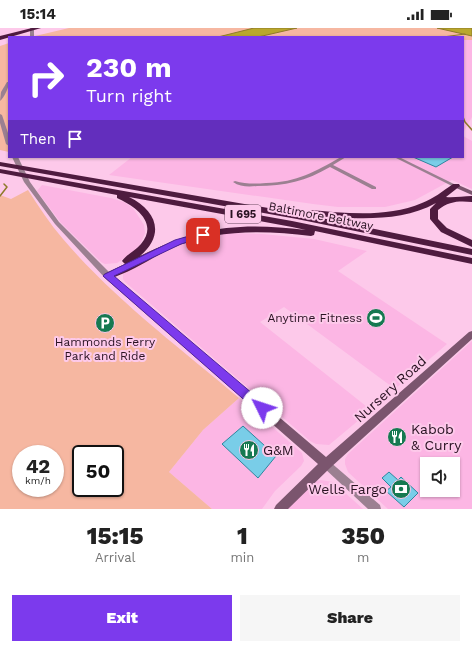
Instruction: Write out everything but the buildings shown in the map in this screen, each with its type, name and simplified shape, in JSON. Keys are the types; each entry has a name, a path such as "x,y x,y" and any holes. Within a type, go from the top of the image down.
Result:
{"highway":[{"path":"0,34 38,28"},
{"path":"0,38 22,30"},
{"name":"Baltimore Beltway","path":"0,164 82,183 472,261"},
{"name":"Baltimore Beltway","path":"0,171 209,200 356,227 472,252"},
{"path":"82,183 132,201 145,212 152,226 151,235 143,249 108,276"},
{"path":"209,200 308,212 378,214 404,211 425,205 459,187"},
{"path":"459,187 434,209 434,219 438,225 453,236 472,244"},
{"path":"440,203 459,198 472,199"},
{"path":"108,276 178,242 220,232 282,231 397,245"}],"main road":[{"path":"459,187 472,193"},
{"path":"108,276 326,464"},
{"name":"Nursery Road","path":"280,509 326,464 472,334"}],"street":[{"path":"0,100 8,84"},
{"path":"0,115 8,140"},
{"path":"15,158 27,182 57,223 108,276"},
{"path":"235,182 250,185 290,183 304,179 342,158"},
{"path":"398,158 459,187"},
{"path":"329,165 374,188"},
{"path":"326,464 376,509"}],"shaded area":[{"path":"69,28 472,28 472,40 464,40 464,36 35,36"},
{"path":"254,28 297,28 262,36 222,36"},
{"path":"437,28 472,28 472,36"},
{"path":"464,40 472,40 472,117 464,131"},
{"path":"8,43 8,152 0,150 0,46"},
{"path":"464,137 472,141 472,189 452,180 415,200 385,207 338,207 109,175 131,158 464,158"},
{"path":"42,185 111,198 124,202 133,208 144,225 145,233 140,245 117,263 105,264 101,262 61,223 37,191"},
{"path":"28,190 58,233 104,282 148,322 239,398 203,430 169,472 212,509 0,509 0,195 11,199"},
{"path":"230,233 262,234 314,239 367,251 338,271 447,344 395,389 284,307 260,322 371,410 329,445 316,444 310,441 123,279 123,274 127,270 182,243 210,235"},
{"path":"472,341 472,509 388,509 348,472 345,459 348,454"},
{"path":"239,398 302,453 304,461 301,466 275,491 262,509 212,509 169,472 203,430"},
{"path":"321,480 333,482 363,509 287,509 316,481"}],"waterway":[{"path":"450,36 465,34"},
{"path":"464,120 472,130"},
{"path":"0,196 7,187 4,184"}],"place":[{"name":"Anytime Fitness","path":"376,318"},
{"name":"Hammonds Ferry Park and Ride","path":"105,323"},
{"name":"Kabob & Curry","path":"397,437"},
{"name":"G&M","path":"249,450"},
{"name":"Wells Fargo","path":"401,489"}],"route":[{"path":"203,235 166,247 108,276 262,408"}]}
